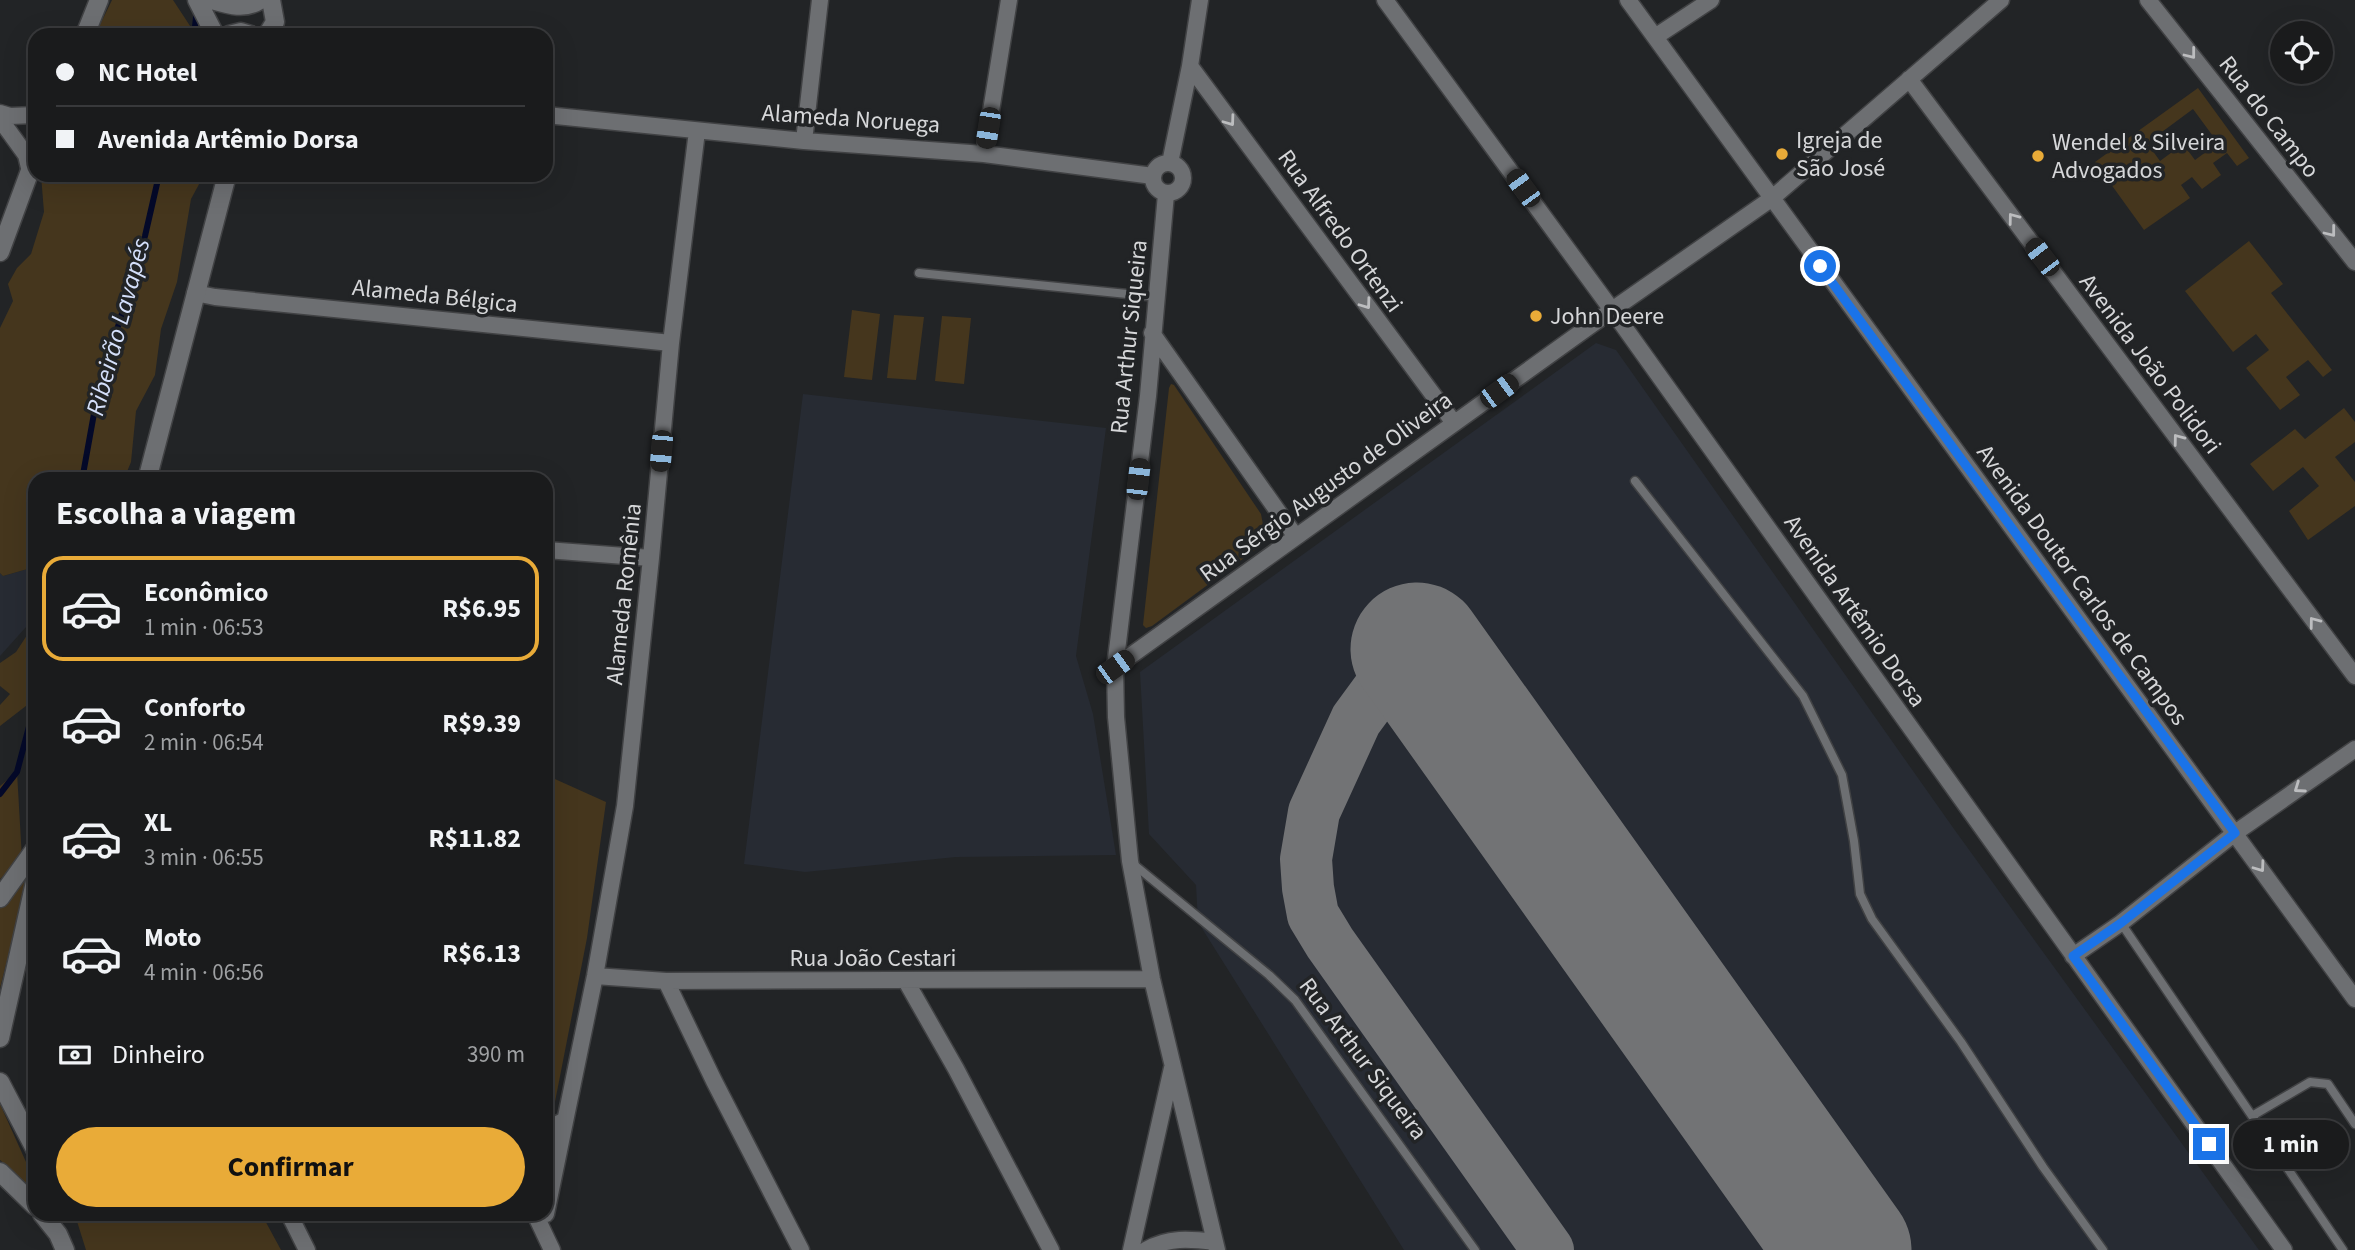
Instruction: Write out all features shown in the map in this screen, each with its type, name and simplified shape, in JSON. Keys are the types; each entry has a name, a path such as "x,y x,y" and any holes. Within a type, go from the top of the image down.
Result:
{"street":[{"path":"88,28 99,0"},
{"path":"213,28 204,4 248,6 260,0"},
{"path":"271,0 275,22 271,28"},
{"path":"804,141 820,0"},
{"path":"984,154 1009,0"},
{"path":"1170,163 1190,66 1200,0"},
{"name":"Avenida Artêmio Dorsa","path":"1385,0 1612,310 2284,1250"},
{"name":"Avenida Doutor Carlos de Campos","path":"1628,0 2355,999"},
{"path":"1655,37 1711,0"},
{"name":"Rua do Campo","path":"2148,0 2355,262"},
{"name":"Rua Sérgio Augusto de Oliveira","path":"1115,667 1771,199 1997,1"},
{"name":"Rua Alfredo Ortenzi","path":"1190,66 1454,424"},
{"name":"Avenida João Polidori","path":"1909,79 2355,676"},
{"path":"0,113 10,116 28,115"},
{"name":"Alameda Noruega","path":"553,116 804,141 984,154 1153,176"},
{"path":"0,119 28,158"},
{"name":"Alameda Romênia","path":"553,1178 595,976 625,806 652,558 671,343 697,131"},
{"path":"1170,163 1180,168 1184,178 1177,191 1166,194 1157,189 1153,176 1157,167 1170,163"},
{"path":"0,252 28,176"},
{"path":"149,472 225,182"},
{"name":"Rua Arthur Siqueira","path":"1166,194 1148,396 1115,667 1116,717 1130,861 1152,979 1216,1246"},
{"name":"Alameda Bélgica","path":"195,293 671,343"},
{"path":"1152,332 1296,537"},
{"path":"553,551 652,558"},
{"path":"2073,956 2121,923 2235,833 2355,749"},
{"path":"0,898 28,859"},
{"path":"0,1038 28,913"},
{"name":"Rua João Cestari","path":"595,976 666,981 1152,979"},
{"path":"666,981 801,1250"},
{"path":"906,981 956,1069 1051,1250"},
{"path":"1130,1250 1174,1062"},
{"path":"0,1082 28,1136"},
{"path":"553,1126 564,1121"},
{"path":"0,1172 28,1199"},
{"path":"47,1221 62,1242"},
{"path":"56,1221 62,1242"},
{"path":"292,1221 307,1250"},
{"path":"538,1221 552,1250"},
{"name":"Alameda Romênia","path":"539,1250 544,1221"},
{"path":"1146,1250 1183,1238 1216,1246"}],"lane":[{"path":"919,273 1157,297"},
{"path":"1635,481 1803,696 1842,775 1860,894 1871,919 1961,1042 2043,1167 2103,1250"},
{"name":"Rua Arthur Siqueira","path":"1130,861 1269,975 1295,1000 1475,1250"},
{"path":"2121,923 2343,1250"},
{"path":"2252,1116 2310,1082 2328,1084 2355,1124"}],"shaded area":[{"path":"112,0 173,0 191,28 98,28"},
{"path":"2198,88 2249,158 2237,166 2227,153 2213,163 2221,175 2202,189 2192,177 2181,185 2190,198 2144,230 2095,162","holes":["2193,109 2218,143 2195,160 2183,144 2160,161 2147,143"]},
{"path":"42,182 200,182 191,199 177,282 161,329 155,375 136,411 131,462 127,472 28,472 28,569 3,576 0,573 0,328 13,301 8,284 17,268 31,254 44,212"},
{"path":"2249,241 2283,284 2271,293 2332,370 2323,377 2308,360 2286,377 2300,395 2280,410 2246,368 2269,350 2256,334 2233,352 2185,291"},
{"path":"852,310 880,314 872,380 844,377"},
{"path":"894,315 924,317 916,380 887,378"},
{"path":"942,316 971,318 964,384 935,381"},
{"path":"1596,343 1616,350 1954,829 2259,1250 1404,1250 1198,922 1196,885 1149,834 1140,672"},
{"path":"1171,384 1261,514 1264,530 1259,547 1146,628 1143,625"},
{"path":"803,394 1106,428 1076,656 1093,714 1116,855 956,857 805,872 744,864"},
{"path":"2344,408 2355,422 2355,442 2335,457 2355,482 2355,506 2308,540 2289,511 2319,486 2303,467 2273,491 2250,464 2295,429 2305,439"},
{"path":"28,569 28,625 0,656 0,573 3,576"},
{"path":"28,634 28,704 0,726 0,705 10,694 0,686 0,663 16,652"},
{"path":"17,772 22,859 0,879 0,786"},
{"path":"553,778 606,802 587,938 554,1107"},
{"path":"28,870 0,988 0,906"},
{"path":"0,1104 28,1166 28,1185 0,1160"},
{"path":"77,1221 265,1221 281,1250 86,1250"}],"waterway":[{"name":"Ribeirão Lavapés","path":"195,28 197,9"},
{"name":"Ribeirão Lavapés","path":"83,472 97,397 145,236 157,182"},
{"name":"Ribeirão Lavapés","path":"0,794 17,772 28,730"}],"taxiway":[{"path":"1417,649 1378,690 1356,720 1314,812 1306,859 1313,915 1330,943 1548,1250"}],"runway":[{"path":"1417,649 1845,1250"}],"place":[{"name":"Igreja de São José","path":"1782,154"},
{"name":"Wendel & Silveira Advogados","path":"2038,156"},
{"name":"John Deere","path":"1536,316"}],"route":[{"path":"1820,266 2235,833 2121,923 2073,956 2209,1144"}]}
